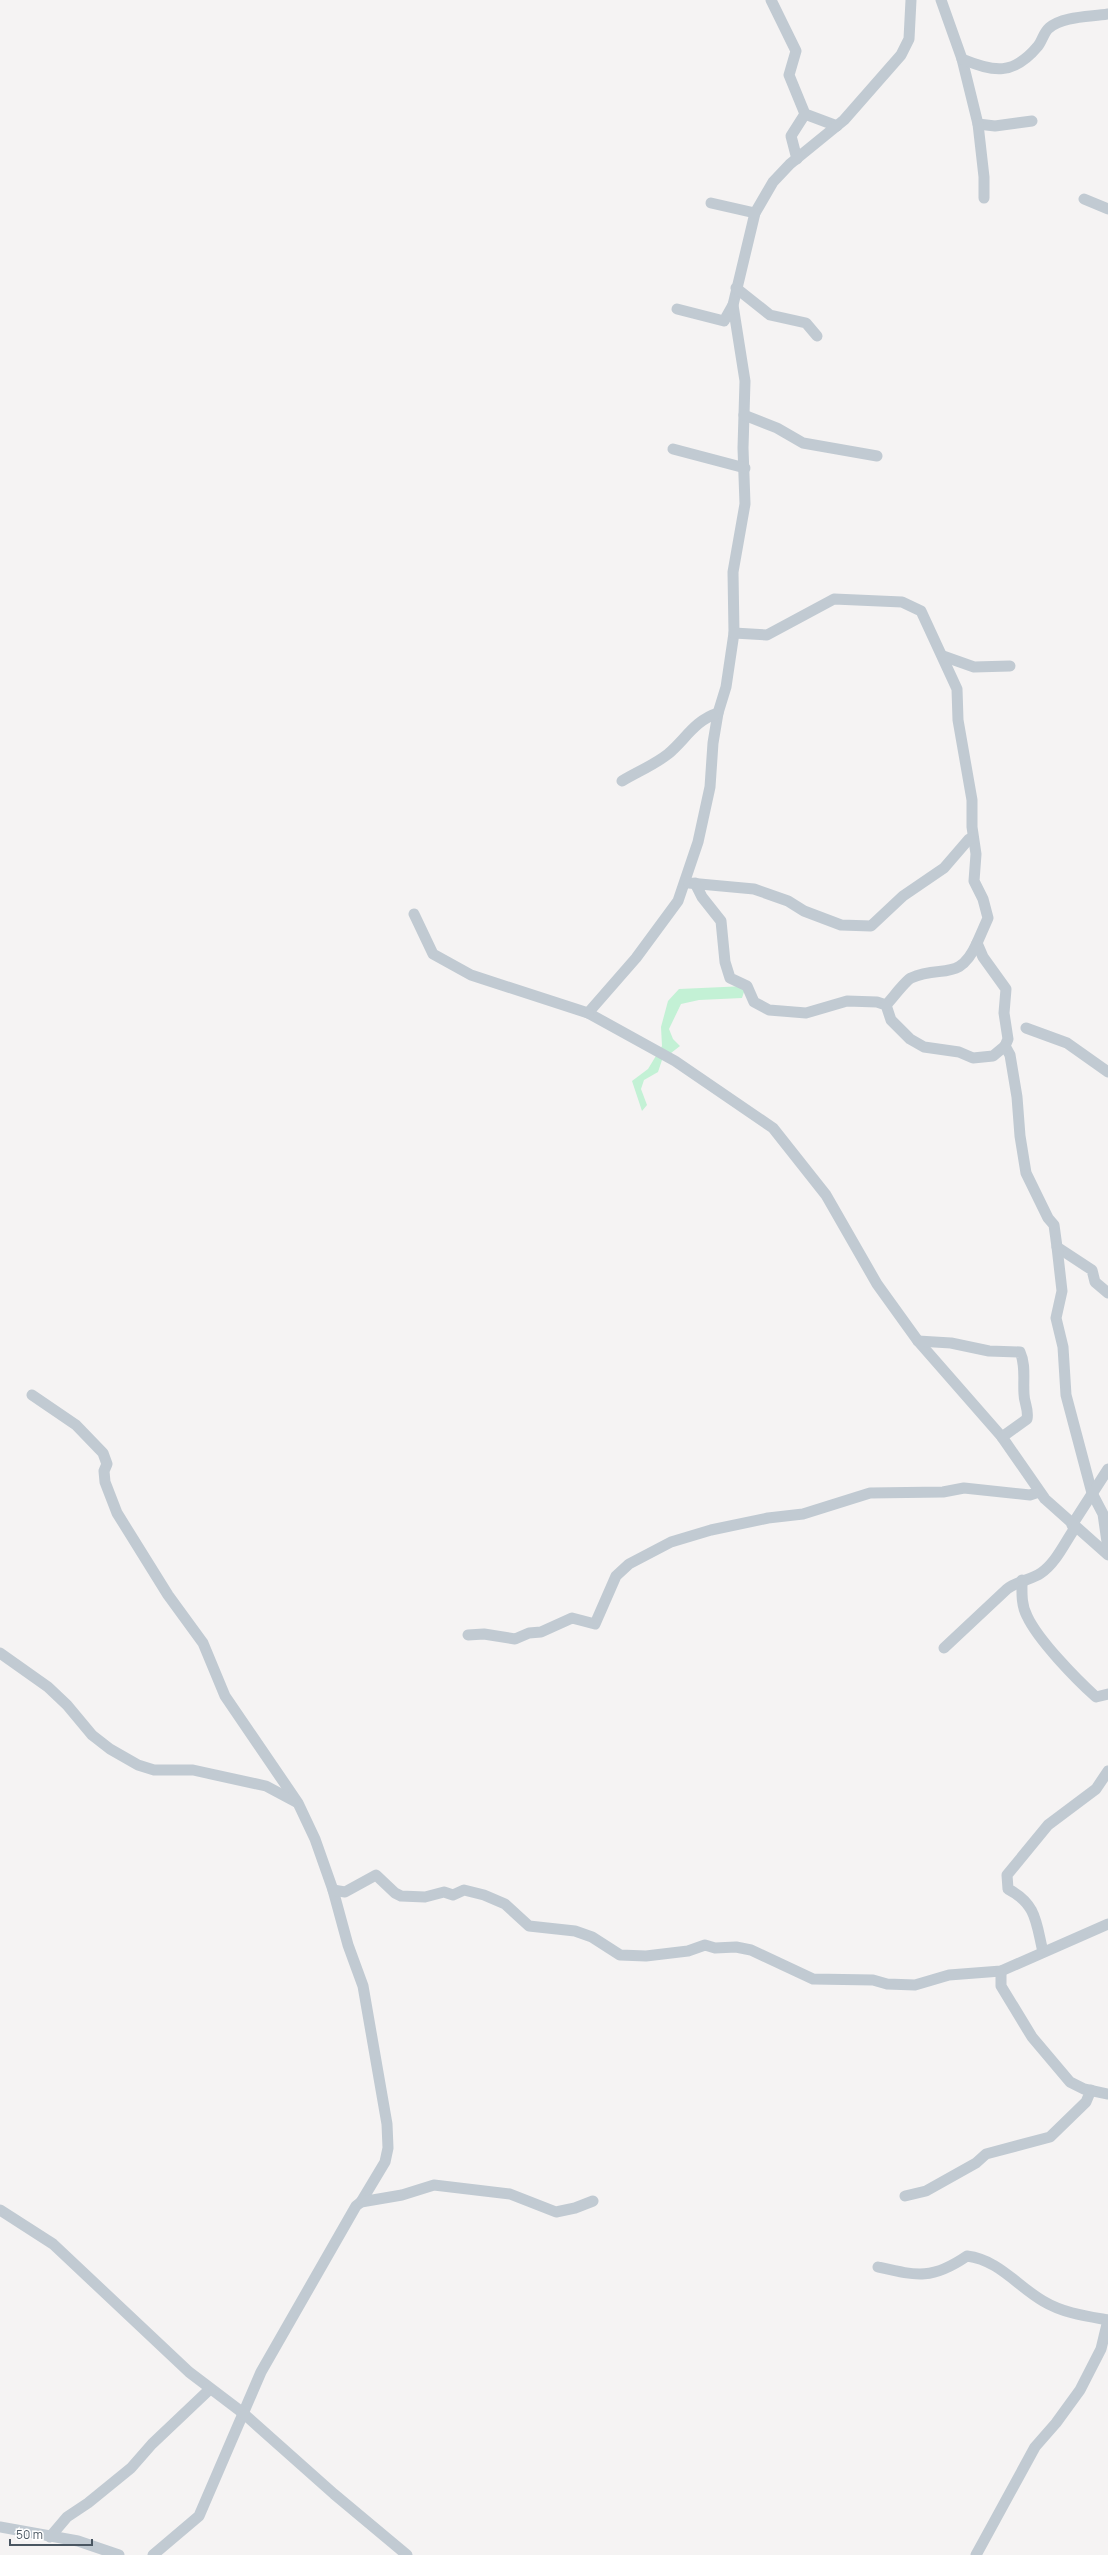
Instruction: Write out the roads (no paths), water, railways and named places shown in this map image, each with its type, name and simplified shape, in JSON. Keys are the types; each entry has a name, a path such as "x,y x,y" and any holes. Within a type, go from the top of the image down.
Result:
{"street":[{"path":"771,0 796,50 789,75 805,114 837,126"},
{"path":"588,1013 636,958 690,883 710,787 713,743 718,713 726,687 734,633 733,572 745,504 745,382 733,305 755,213 773,182 797,159 837,126 901,55 909,39 911,0"},
{"path":"941,0 962,59 978,124 984,178 984,198"},
{"path":"962,59 988,69 1004,70 1023,62 1039,46 1049,28 1064,20 1108,14"},
{"path":"797,159 791,136 805,114"},
{"path":"978,124 995,126 1032,121"},
{"path":"1084,199 1108,209"},
{"path":"711,203 755,213"},
{"path":"736,288 770,315 806,323 817,336"},
{"path":"677,309 724,321 733,305"},
{"path":"744,415 777,428 803,443 877,456"},
{"path":"673,449 745,468"},
{"path":"734,633 766,635 834,599 902,602 921,611 957,688 958,720 972,800 973,838 976,854 974,881 983,899 988,918 972,955 959,968 909,979 886,1005"},
{"path":"943,656 974,667 1010,666"},
{"path":"622,781 666,755 693,727 710,715 718,713"},
{"path":"690,883 754,889 788,901 804,911 842,925 871,926 903,896 944,868 969,839 973,838"},
{"path":"690,883 721,922 724,956 730,978 747,986 754,1002 769,1010 806,1013 847,1001 876,1002 886,1005"},
{"path":"414,914 433,954 471,975 540,996 588,1013 675,1061 773,1128 826,1195 877,1284 918,1341 1002,1437 1039,1492 1074,1526 1108,1555"},
{"path":"886,1005 891,1020 910,1039 924,1047 959,1052 973,1058 993,1056 1005,1046 1008,1039 1004,1013 1006,990 983,957 977,943"},
{"path":"1026,1028 1067,1043 1108,1072"},
{"path":"1005,1046 1010,1055 1017,1097 1020,1136 1026,1173 1048,1218 1054,1225 1062,1291 1056,1318 1063,1347 1066,1395 1092,1493 1103,1514 1108,1549"},
{"path":"1057,1247 1092,1270 1095,1282 1108,1293"},
{"path":"918,1341 951,1344 989,1351 1020,1352 1024,1360 1024,1396 1029,1411 1027,1419 1002,1437"},
{"path":"32,1395 76,1425 96,1444 103,1453 107,1464 104,1471 105,1482 117,1513 168,1595 203,1643 225,1696 298,1803 333,1890 348,1945 363,1986 387,2124 388,2148 384,2162 361,2202 356,2206 261,2372 199,2516 153,2555"},
{"path":"944,1648 1007,1589 1022,1580 1040,1574 1048,1568 1092,1493 1108,1469"},
{"path":"468,1636 484,1634 515,1639 528,1633 541,1632 572,1618 595,1624 616,1576 629,1564 671,1542 711,1530 768,1518 803,1514 870,1493 943,1492 964,1488 1030,1495 1039,1492"},
{"path":"1022,1580 1021,1596 1026,1615 1040,1637 1096,1698 1108,1694"},
{"path":"0,1653 48,1687 67,1705 92,1735 110,1750 138,1765 154,1770 193,1770 266,1786 298,1803"},
{"path":"1043,1952 1034,1916 1028,1902 1008,1889 1007,1875 1048,1825 1096,1789 1108,1771"},
{"path":"333,1890 345,1892 376,1875 395,1893 401,1896 425,1897 444,1892 453,1895 464,1890 505,1904 529,1926 575,1931 592,1937 620,1955 646,1956 688,1951 705,1945 715,1948 736,1947 750,1950 813,1979 873,1980 887,1984 915,1985 949,1975 1000,1971 1108,1924"},
{"path":"1000,1971 1001,1986 1032,2037 1070,2082 1091,2090 1108,2094"},
{"path":"905,2196 926,2191 976,2163 986,2154 1050,2137 1086,2102 1091,2090"},
{"path":"361,2202 402,2195 434,2185 510,2194 556,2212 575,2208 593,2201"},
{"path":"0,2210 53,2244 90,2276 139,2327 210,2389 243,2413 334,2494 407,2555"},
{"path":"878,2267 914,2275 943,2271 967,2256 981,2258 1008,2274 1042,2301 1071,2314 1108,2320 1101,2349 1080,2390 1056,2423 1035,2447 976,2555"},
{"path":"50,2537 67,2517 88,2503 126,2472 210,2389"},
{"path":"0,2527 78,2541 119,2555"}]}
